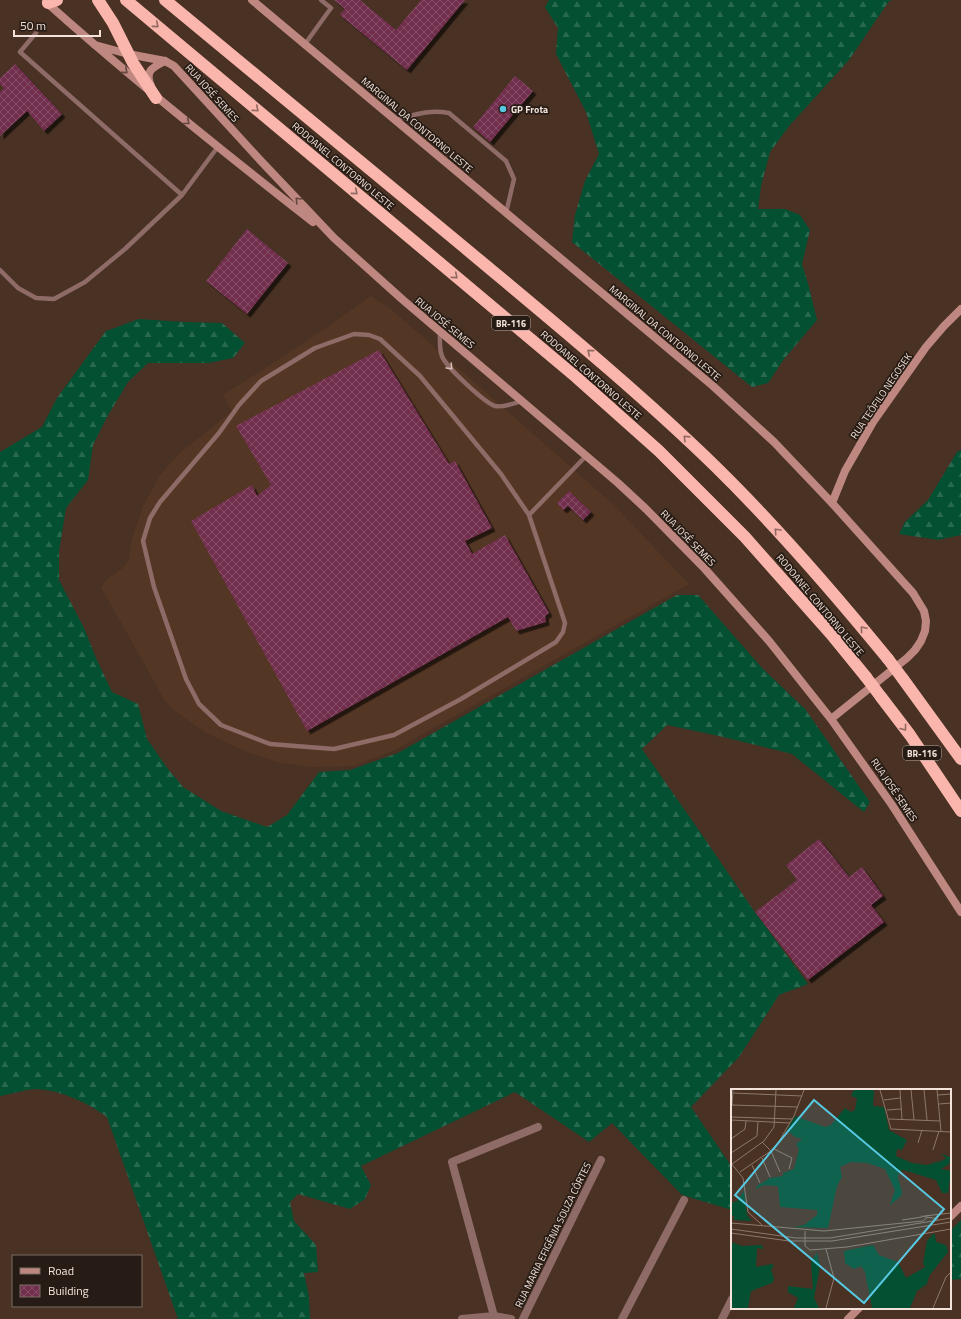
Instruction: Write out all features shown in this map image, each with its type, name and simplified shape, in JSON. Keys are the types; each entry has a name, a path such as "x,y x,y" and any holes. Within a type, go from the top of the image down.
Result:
{"highway":[{"path":"98,0 113,23 139,74 156,98"},
{"name":"RODOANEL CONTORNO LESTE","path":"126,0 576,377 659,451 745,537 831,634 910,736 961,811"},
{"name":"RODOANEL CONTORNO LESTE","path":"165,0 600,360 673,425 724,475 832,591 888,659 961,759"}],"main road":[{"name":"MARGINAL DA CONTORNO LESTE","path":"252,0 713,386 774,442 832,503 913,593 924,611 926,621 925,631 921,642 911,654 831,719"},
{"name":"RUA JOSÉ SEMES","path":"50,1 95,45 156,98 334,238 440,331 587,455 646,509 705,569 770,641 831,719 892,805 961,912"},
{"name":"RUA JOSÉ SEMES","path":"95,45 128,54 165,61 174,66 334,238"},
{"path":"156,98 148,80 149,73 154,66 165,61"},
{"name":"RUA TEÓFILO NEGOSEK","path":"832,503 845,471 873,422 926,347 944,326 961,310"},
{"path":"951,1216 961,1206"},
{"path":"848,1319 858,1309"}],"street":[{"path":"494,1316 452,1162 538,1127"},
{"name":"RUA MARIA EFIGÊNIA SOUZA CÔRTES","path":"523,1319 601,1160"},
{"path":"622,1319 684,1200"},
{"path":"722,1319 731,1301"},
{"path":"462,1319 494,1316 511,1319"}],"lane":[{"path":"305,44 331,8 321,0"},
{"path":"36,33 20,52 182,195"},
{"path":"395,120 424,112 437,111 449,113 506,161 514,179 506,213"},
{"path":"0,270 18,288 36,298 54,299 85,282 125,249 182,195 218,148"},
{"path":"440,331 442,356 447,365 484,399 496,406 509,405 522,401"},
{"path":"354,334 369,335 380,339 420,376 501,474 529,515 565,623 563,632 556,642 461,699 394,735 334,749 270,744 221,725 199,704 186,679 154,588 143,541 150,518 160,502 219,433 239,405 261,381 315,348 354,334"},
{"path":"529,515 587,455"}],"shaded area":[{"path":"371,296 391,309 614,505 689,584 393,751 353,766 313,767 280,763 245,751 206,733 176,712 165,701 101,587 106,580 123,568 129,559 132,539 143,506 160,475 180,453 232,411 223,395 304,343"}],"green space":[{"path":"549,0 892,0 889,1 849,60 790,125 770,152 761,186 758,209 785,209 800,215 810,230 802,264 817,320 784,359 768,383 752,387 572,242 575,215 585,181 599,154 586,112 556,54 558,28 545,7"},
{"path":"139,319 222,323 245,343 233,358 209,363 148,363 128,382 107,417 93,445 88,480 66,508 59,551 59,580 84,628 112,692 138,704 147,739 183,787 221,811 267,827 287,815 319,772 350,770 398,753 677,595 698,595 763,669 805,709 870,802 864,812 792,754 667,725 642,749 754,911 808,984 779,995 739,1057 691,1107 731,1166 731,1210 682,1195 612,1123 589,1142 515,1092 361,1166 371,1185 365,1199 350,1209 298,1194 290,1202 294,1221 316,1245 318,1272 304,1273 309,1297 310,1319 178,1319 107,1117 74,1098 47,1090 33,1089 0,1096 0,452 42,427 57,398 106,331"},
{"path":"961,450 961,535 938,540 899,534 905,522 928,500 957,452"},
{"path":"961,1220 961,1279 951,1280 951,1230"}],"building":[{"path":"334,0 360,0 396,30 421,0 465,0 407,70 340,15 345,9"},
{"path":"15,64 62,114 44,131 27,111 0,136 0,92 4,89 0,84 0,78"},
{"name":"GP Frota","path":"515,76 533,91 490,142 473,127"},
{"path":"247,229 288,263 247,314 206,281"},
{"path":"379,350 449,464 455,461 492,528 465,541 472,554 505,535 549,613 545,616 546,622 516,631 508,617 307,731 191,521 252,485 257,496 271,485 236,426"},
{"path":"569,491 591,512 583,520 568,506 563,510 557,503"},
{"path":"819,839 849,877 862,867 883,896 871,905 884,922 808,980 755,912 797,880 786,865"}],"place":[{"name":"GP Frota","path":"503,109"}]}
